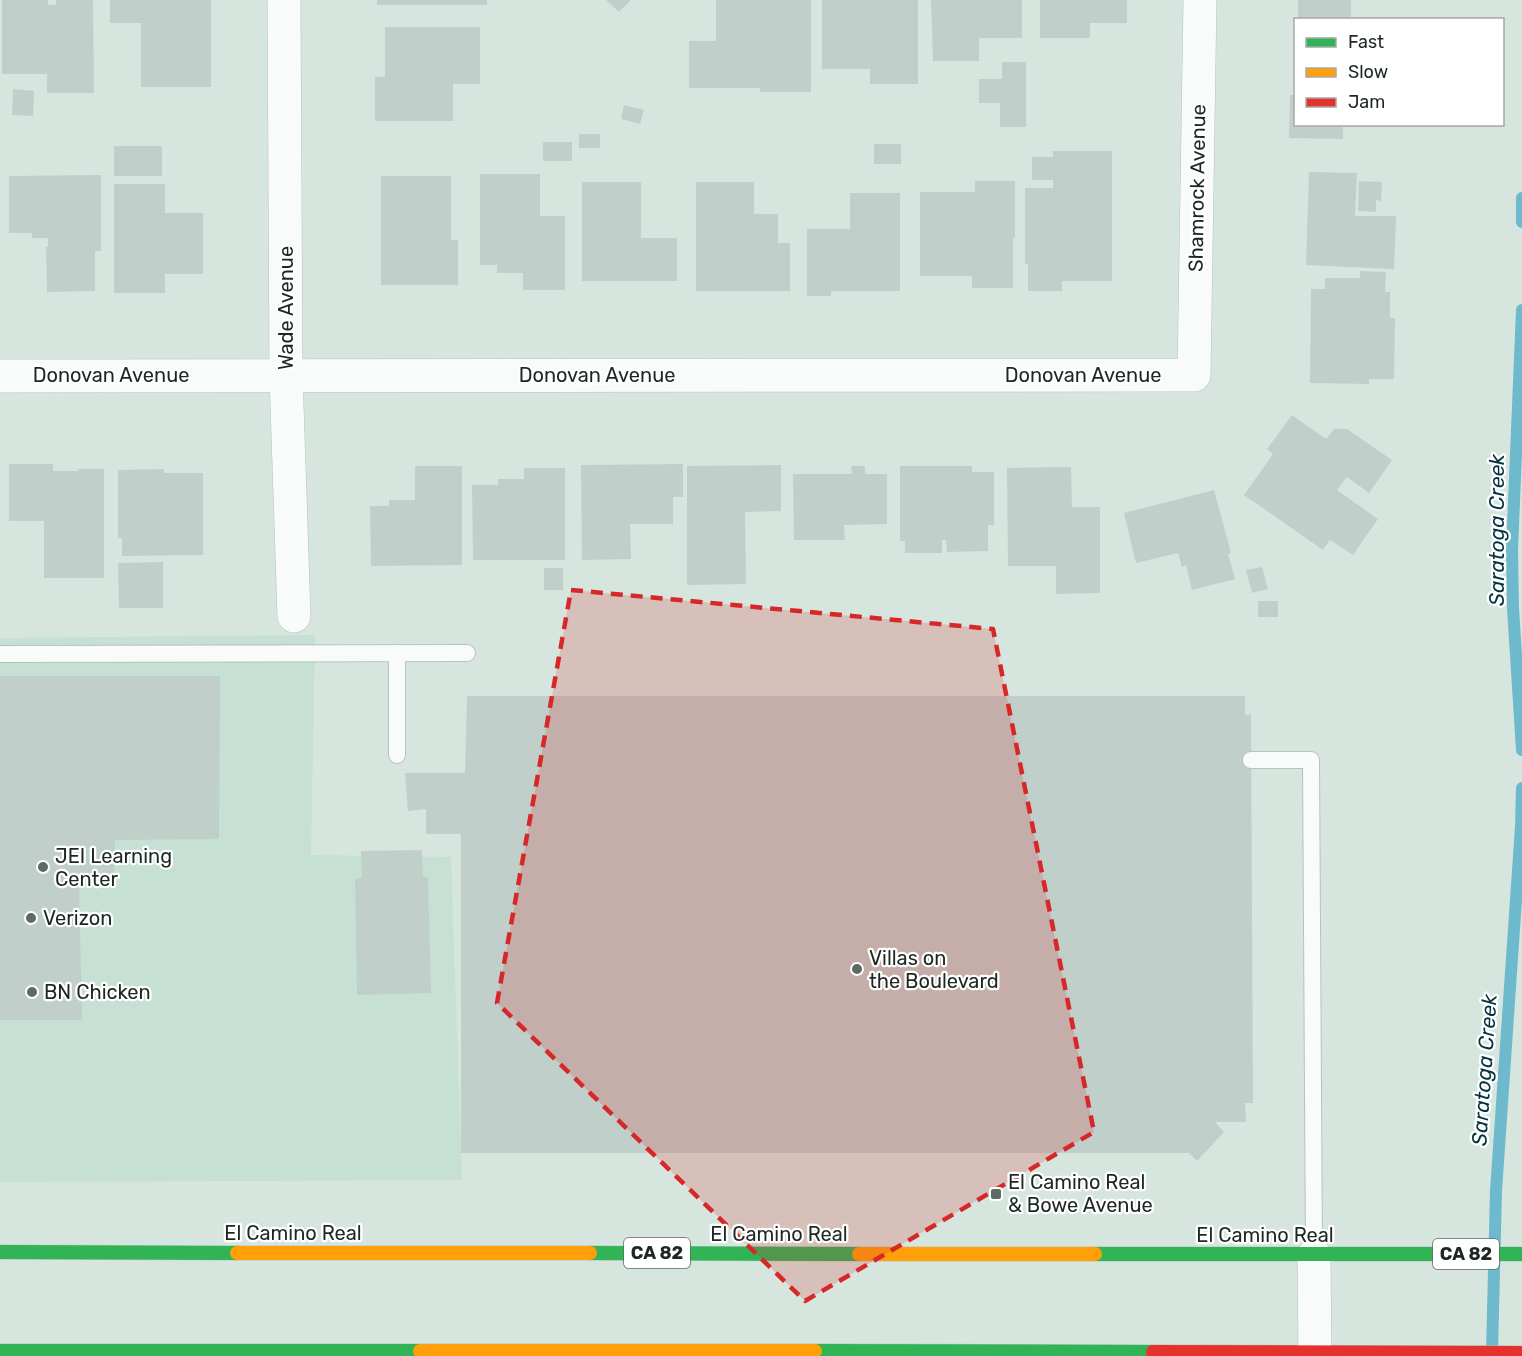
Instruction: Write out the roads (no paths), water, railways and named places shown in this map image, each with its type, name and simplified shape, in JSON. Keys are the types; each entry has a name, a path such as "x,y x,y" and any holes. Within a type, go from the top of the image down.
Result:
{"main road":[{"name":"El Camino Real","path":"0,1252 1522,1254"},
{"path":"0,1351 689,1354 1522,1353"}],"street":[{"name":"Wade Avenue","path":"284,0 286,375 294,616"},
{"name":"Shamrock Avenue","path":"1194,375 1200,0"},
{"name":"Donovan Avenue","path":"0,376 1194,375"},
{"path":"1314,1255 1315,1354"}],"lane":[{"path":"397,653 397,755"},
{"path":"0,654 467,653"},
{"path":"1251,760 1311,760 1314,1255"}],"waterway":[{"name":"Saratoga Creek","path":"1522,198 1522,222"},
{"name":"Saratoga Creek","path":"1522,310 1512,550 1513,608 1522,750"},
{"name":"Saratoga Creek","path":"1492,1352 1496,1191 1522,788"}],"place":[{"name":"JEI Learning Center","path":"43,867"},
{"name":"Verizon","path":"31,918"},
{"name":"Villas on the Boulevard","path":"857,969"},
{"name":"BN Chicken","path":"32,992"},
{"name":"El Camino Real & Bowe Avenue","path":"996,1194"}]}
